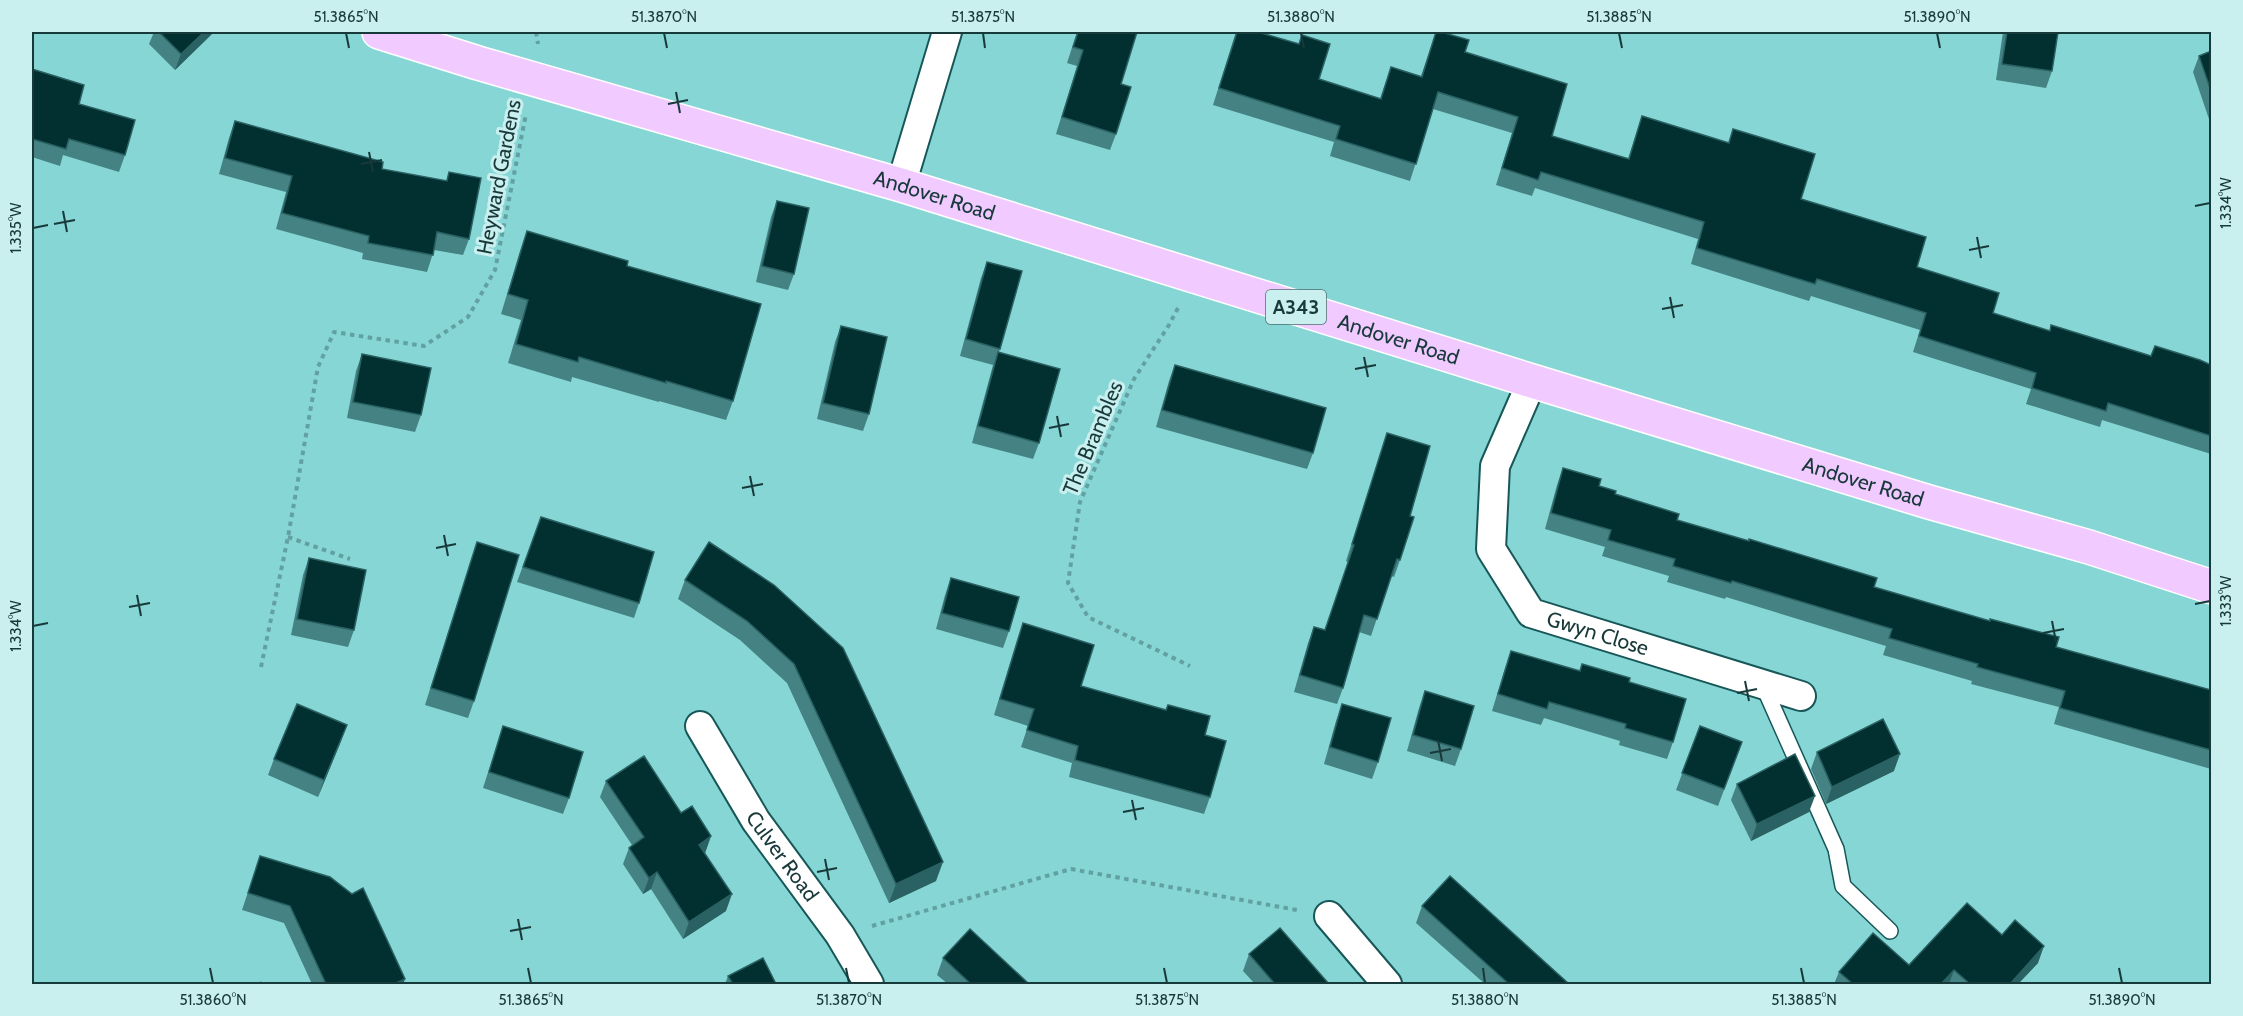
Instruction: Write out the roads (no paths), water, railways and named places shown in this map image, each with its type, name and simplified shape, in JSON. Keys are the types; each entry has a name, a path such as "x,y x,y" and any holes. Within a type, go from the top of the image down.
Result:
{"main road":[{"name":"Andover Road","path":"379,32 478,63 536,62 902,185 1532,381 1929,502 2089,547 2211,587"}],"street":[{"path":"902,185 947,32"},
{"name":"Gwyn Close","path":"1532,381 1495,466 1491,549 1531,613 1801,696"},
{"name":"Culver Road","path":"700,726 756,821 840,935 869,984"},
{"path":"1329,916 1388,984"}],"lane":[{"path":"1763,685 1836,849 1844,886 1890,931"}]}
